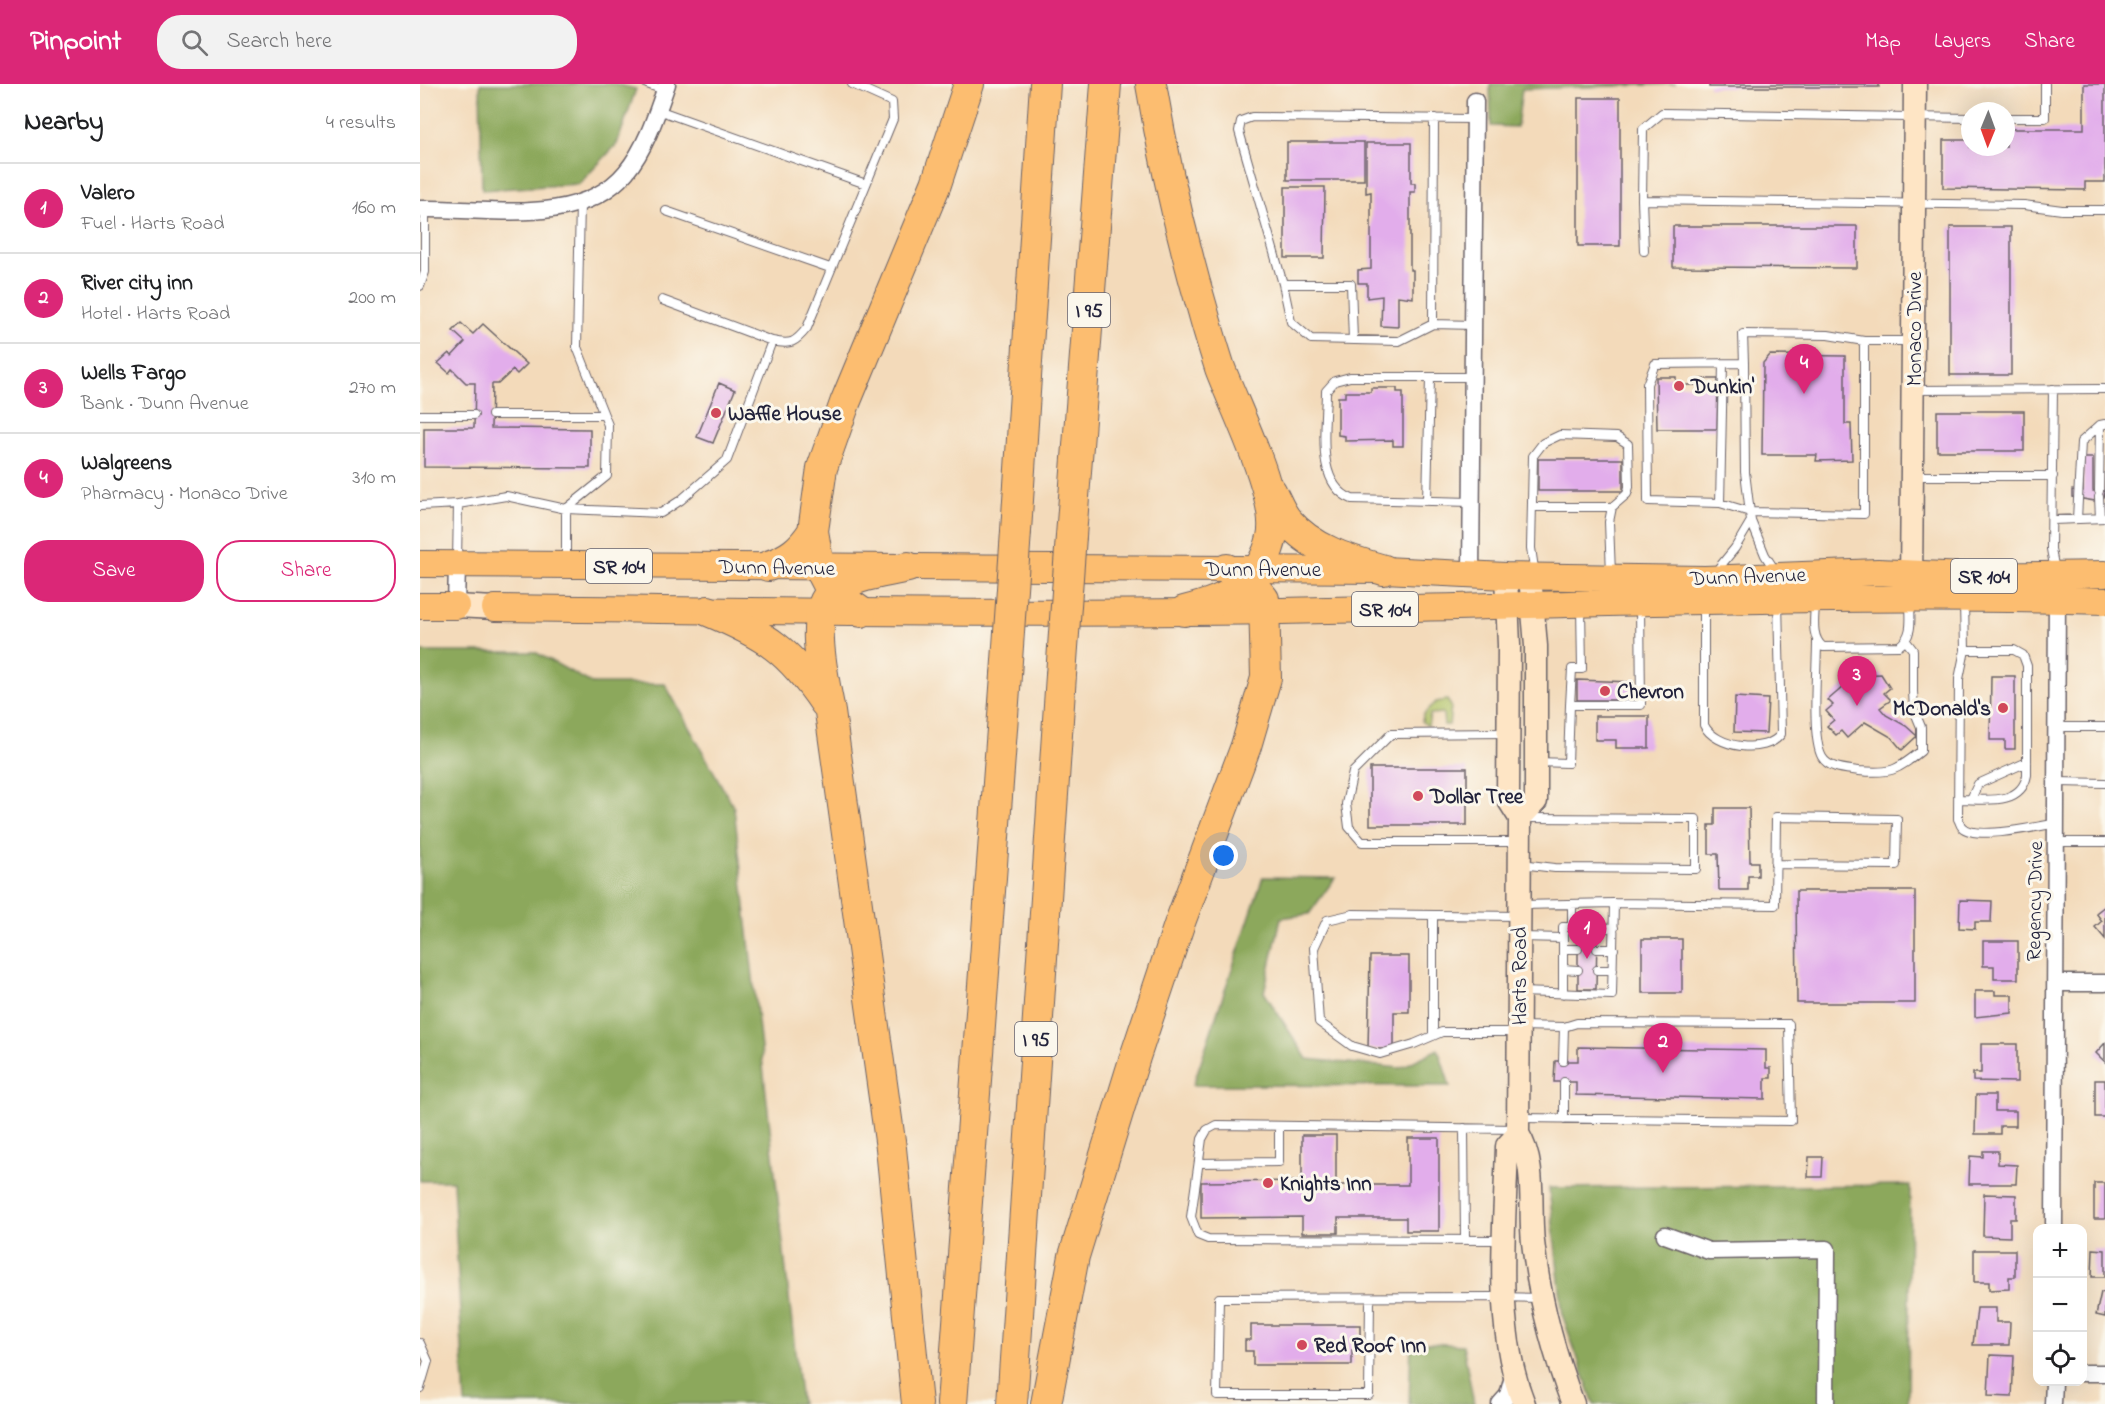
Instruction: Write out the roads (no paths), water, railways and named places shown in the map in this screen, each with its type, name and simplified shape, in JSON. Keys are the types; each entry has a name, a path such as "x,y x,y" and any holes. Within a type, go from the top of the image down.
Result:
{"highway":[{"path":"917,1404 891,1148 830,711 820,656 819,631 824,590 813,531 822,468 830,439 936,184 969,84"},
{"path":"952,1404 1006,675 1045,84"},
{"name":"I 95","path":"1011,1404 1071,536 1106,84"},
{"path":"1151,84 1177,217 1203,310 1220,367 1264,480 1287,520 1318,546 1337,556 1384,570"},
{"path":"1184,611 1209,605 1245,573 1273,534 1264,480"},
{"path":"768,566 784,561 802,549 813,531"},
{"path":"824,590 857,578 908,567"},
{"path":"1046,1404 1074,1256 1135,1057 1256,714 1266,678 1264,599 1245,573"},
{"path":"824,590 861,612"},
{"path":"708,611 753,630 782,649 806,675 830,711"}],"main road":[{"name":"Dunn Avenue","path":"420,564 768,566 824,590"},
{"name":"Dunn Avenue","path":"908,567 1245,573 1384,570 1471,575 1611,577 1778,600 2105,601"},
{"name":"Dunn Avenue","path":"861,612 1265,611 1640,602 1778,574 1878,572 2105,574"},
{"name":"SR 104","path":"495,608 708,611 824,590"},
{"name":"SR 104","path":"420,606 456,606"}],"street":[{"name":"Monaco Drive","path":"1910,599 1910,476 1914,390 1915,84"},
{"path":"423,209 556,210 580,203 605,191 626,173 638,154 658,110 665,87"},
{"path":"1471,575 1475,101"},
{"path":"456,565 456,606"},
{"name":"Regency Drive","path":"2054,1224 2058,782 2056,575"},
{"path":"1520,818 1536,801 1536,645 1533,604 1524,576"},
{"name":"Harts Road","path":"1524,576 1506,604 1509,645 1508,799 1520,818 1518,1127 1527,1148 1533,1241 1541,1298 1561,1373 1573,1404"},
{"name":"SR 104","path":"456,606 495,608"},
{"path":"2056,982 2105,983"},
{"name":"Harts Road","path":"1518,1127 1507,1146 1505,1298 1507,1341 1524,1404"},
{"path":"1665,1235 1709,1251 1827,1249 1826,1404"},
{"path":"1500,1404 1508,1395 1514,1373"},
{"path":"2087,1373 2105,1373"},
{"path":"2053,1404 2054,1386"}],"lane":[{"path":"647,84 665,87"},
{"path":"662,300 772,341 789,345 796,341 807,328 894,110 892,102 885,97 852,84"},
{"path":"2015,118 2045,118 2045,84"},
{"path":"658,110 866,184"},
{"path":"1644,251 1643,129 1662,113 1915,115 1961,118"},
{"path":"1474,325 1433,324 1399,341 1311,339 1291,322 1283,284 1239,131 1241,121 1252,117 1475,119"},
{"path":"1433,324 1434,118"},
{"path":"1642,200 1915,202 2024,205 2062,210 2105,210"},
{"path":"566,509 607,476 608,425 577,347 580,203"},
{"path":"420,286 424,272 423,209"},
{"path":"666,211 830,268"},
{"path":"1283,284 1351,284 1353,340"},
{"path":"1778,574 1764,555 1751,517 1745,472 1743,334 1828,335 1864,341 1914,342"},
{"path":"420,506 458,504 506,496 566,509 661,513 681,500 727,460 772,341"},
{"path":"1744,363 1655,364 1647,384 1648,501 1720,503 1751,517 1864,514 1864,341"},
{"path":"1720,503 1723,364"},
{"path":"1473,502 1352,499 1341,495 1330,481 1325,454 1326,391 1335,381 1350,376 1474,377"},
{"path":"1427,501 1430,378"},
{"path":"2053,389 2051,549 2056,575"},
{"path":"1914,390 2105,389"},
{"path":"420,415 474,415"},
{"path":"492,415 604,415"},
{"path":"2053,520 2102,519 2099,494 2102,425"},
{"path":"2077,519 2081,442 2102,425"},
{"path":"1524,576 1531,548 1533,456 1543,443 1560,435 1617,436 1628,444 1629,487 1627,494 1612,507 1609,522 1611,577"},
{"path":"1910,476 2053,476"},
{"path":"456,565 458,504"},
{"path":"1532,507 1612,507"},
{"path":"566,509 566,566"},
{"path":"1751,517 1735,548 1707,590 1704,725 1709,735 1724,744 1764,746 1775,742 1781,734 1778,600"},
{"path":"1815,599 1817,741 1822,758 1836,768 1873,772 1896,771 1921,751 1921,727 1914,710 1913,650 1906,641"},
{"path":"1817,642 1823,647 1899,646 1906,641 1910,633 1910,599"},
{"path":"1964,599 1965,650 1959,679 1958,819 1962,828 1971,832 2028,829 2057,822"},
{"path":"1536,762 1568,763 1572,669 1582,669 1581,602"},
{"path":"1570,705 1641,705 1640,602"},
{"path":"1959,799 2005,799 2013,796 2025,783 2026,762 2027,666 2023,655 2014,650 1965,650"},
{"path":"2058,727 2105,727"},
{"path":"1508,734 1391,734 1353,772 1346,804 1349,828 1362,842 1520,842"},
{"path":"1971,799 1978,784 2026,762"},
{"path":"2058,782 2105,783"},
{"path":"1505,1240 1208,1239 1198,1235 1191,1217 1202,1139 1207,1130 1216,1125 1464,1128 1518,1127 1564,1119 1791,1121 1790,1024 1577,1023 1564,1027 1442,1032 1380,1054 1352,1046 1318,1022 1314,948 1327,920 1353,914 1520,919 1572,904 1775,906 1775,864 1776,817 1897,819 1896,865 1775,864"},
{"path":"1520,818 1696,819 1697,837 1696,869 1556,868 1521,864"},
{"path":"2057,842 2105,842"},
{"path":"1518,992 1612,995 1614,903"},
{"path":"1572,904 1572,928"},
{"path":"1433,915 1433,1036"},
{"path":"1520,919 1563,938"},
{"path":"1563,994 1563,927 1614,928"},
{"path":"1563,949 1578,949"},
{"path":"1597,949 1614,949"},
{"path":"1563,969 1578,970"},
{"path":"1596,970 1613,970"},
{"path":"1563,1061 1564,1027"},
{"path":"1564,1082 1564,1119"},
{"path":"1199,1163 1279,1162 1279,1126"},
{"path":"1464,1128 1465,1240"},
{"path":"1370,1298 1369,1395 1217,1395 1219,1298 1370,1298 1505,1298 1541,1298"},
{"path":"420,1343 428,1361 420,1388"}],"place":[{"name":"Dunkin'","path":"1679,386"},
{"name":"Walgreens","path":"1804,394"},
{"name":"Waffle House","path":"716,413"},
{"name":"Chevron","path":"1605,691"},
{"name":"Wells Fargo","path":"1857,706"},
{"name":"McDonald's","path":"2003,708"},
{"name":"Dollar Tree","path":"1418,796"},
{"name":"Valero","path":"1587,959"},
{"name":"River city inn","path":"1663,1073"},
{"name":"Knights Inn","path":"1268,1183"},
{"name":"Red Roof Inn","path":"1302,1345"}]}
